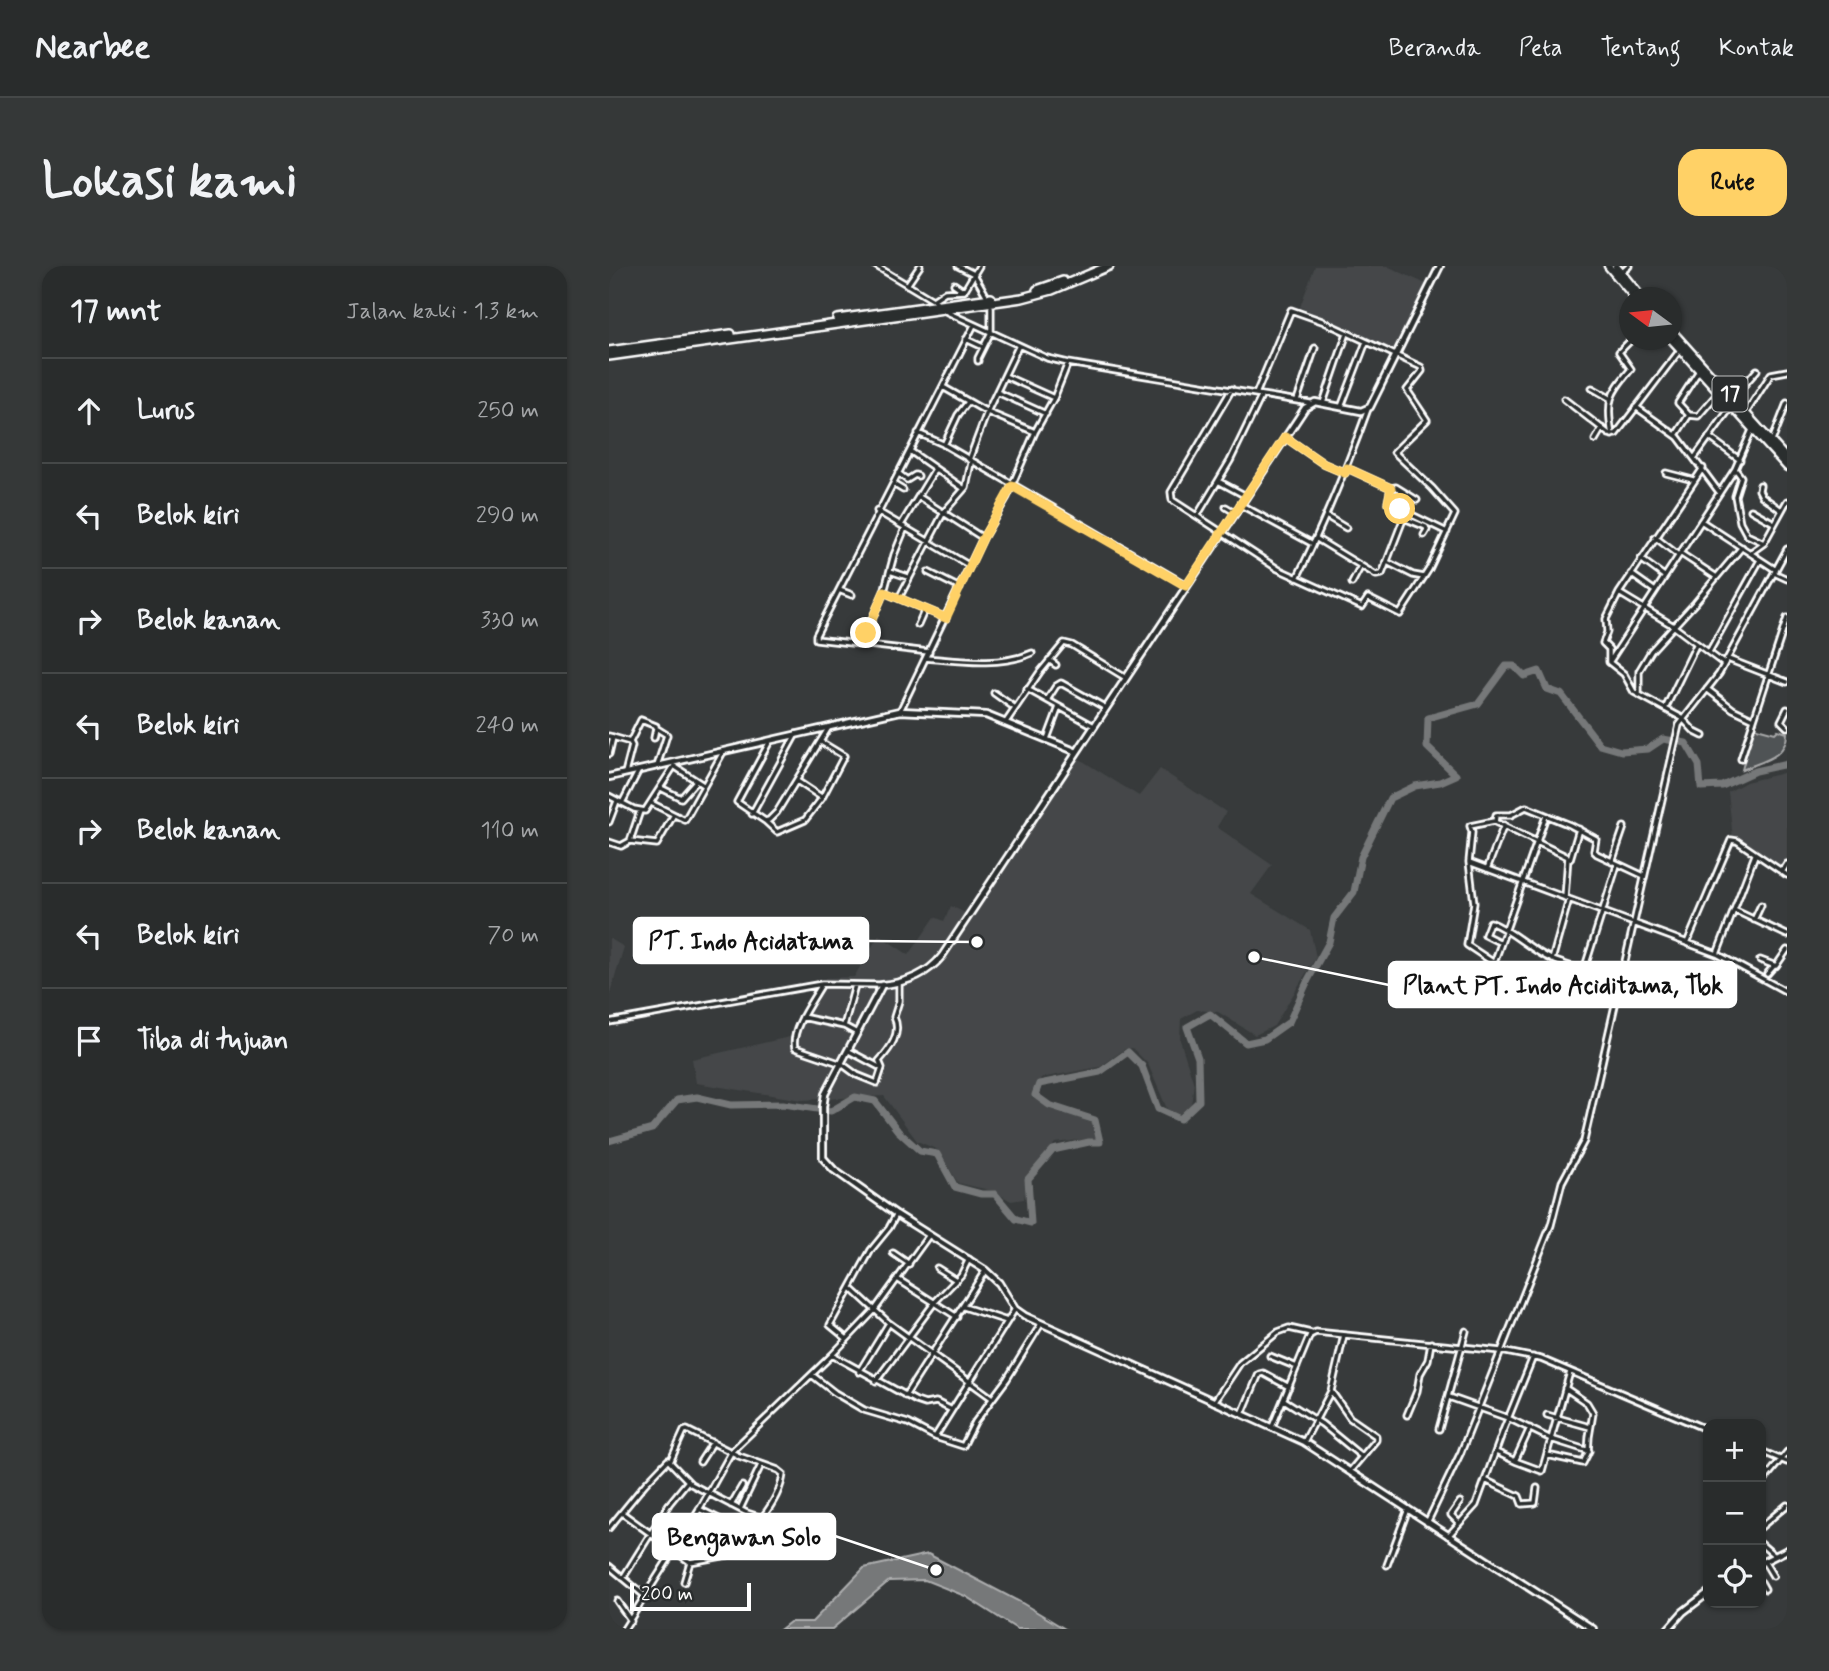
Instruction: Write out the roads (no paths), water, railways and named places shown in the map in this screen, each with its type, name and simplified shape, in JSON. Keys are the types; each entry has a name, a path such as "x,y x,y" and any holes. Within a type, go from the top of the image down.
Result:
{"highway":[{"path":"609,349 1009,296 1045,287 1099,266"},
{"path":"609,356 1021,298 1052,290 1109,266"},
{"path":"1608,266 1626,287"},
{"path":"1616,266 1633,287"},
{"name":"17","path":"1682,343 1787,467"},
{"name":"17","path":"1682,349 1720,391 1747,413 1787,458"}],"street":[{"path":"876,266 886,269 934,301 946,291 964,291"},
{"path":"907,285 920,266"},
{"path":"958,266 974,274 986,295"},
{"path":"964,291 979,266"},
{"path":"1297,578 1346,470 1368,409 1440,266"},
{"path":"1622,273 1629,266"},
{"path":"954,284 964,291"},
{"path":"978,361 991,332 991,307"},
{"path":"1232,389 1170,495 1174,502 1265,562 1297,578 1361,607 1368,598 1400,614 1424,577 1455,514 1395,452 1427,420 1407,390 1422,368 1291,310 1256,394"},
{"path":"947,312 1047,358 1068,363 1361,411 1368,409"},
{"path":"974,325 877,511 816,639 981,661 1022,657 1032,653"},
{"path":"1323,403 1347,333"},
{"path":"967,339 983,347"},
{"path":"1341,407 1366,342"},
{"path":"899,598 927,541 944,513 965,487 970,461 987,412 1019,345"},
{"path":"1297,401 1315,348"},
{"path":"1612,435 1608,410 1611,399 1619,383 1631,369 1619,352 1621,350"},
{"path":"1612,435 1616,434 1679,350"},
{"path":"900,711 983,538 1012,486 1068,363"},
{"path":"1700,369 1678,403 1689,415 1698,416 1720,391"},
{"path":"1695,457 1757,370"},
{"path":"1747,413 1771,373 1787,371"},
{"path":"1005,376 1054,398"},
{"path":"943,387 987,412 1035,432"},
{"path":"1592,388 1611,399"},
{"path":"997,392 1046,414"},
{"path":"1197,516 1230,461 1263,395"},
{"path":"1564,399 1612,435"},
{"path":"944,445 958,415 968,402"},
{"path":"609,1022 822,984 899,983 915,977 939,959 1310,403"},
{"path":"1772,441 1787,403"},
{"path":"1636,407 1676,435 1695,457 1719,493"},
{"path":"1676,435 1689,415"},
{"path":"1595,440 1602,428"},
{"path":"1609,662 1735,469 1752,428"},
{"path":"918,433 944,445 1186,586"},
{"path":"1285,437 1324,464 1391,488 1396,487 1417,500"},
{"path":"1709,437 1740,460"},
{"path":"910,451 963,488"},
{"path":"1609,662 1609,649 1603,643 1607,632 1605,620 1631,574 1703,468"},
{"path":"861,644 884,592 903,526 935,469"},
{"path":"1735,469 1741,477 1735,496 1740,522 1747,535 1764,543"},
{"path":"1666,473 1693,480"},
{"path":"898,474 907,480 918,476"},
{"path":"1218,481 1247,496"},
{"path":"893,484 904,490"},
{"path":"1760,485 1759,492 1762,496 1781,510"},
{"path":"1391,488 1388,503 1447,532"},
{"path":"919,497 983,538"},
{"path":"1750,553 1764,543 1787,501"},
{"path":"1241,505 1314,544"},
{"path":"1226,507 1235,513"},
{"path":"1751,510 1774,523"},
{"path":"877,511 970,566"},
{"path":"1317,539 1379,575 1387,562 1406,512"},
{"path":"1326,516 1346,528"},
{"path":"1404,518 1427,528 1424,535"},
{"path":"1702,521 1787,579"},
{"path":"1655,537 1715,576"},
{"path":"1639,695 1640,668 1650,651 1742,547"},
{"path":"1427,1523 1461,1452 1553,1219 1562,1182 1586,1133 1682,718 1728,659 1787,549"},
{"path":"1641,559 1664,576"},
{"path":"1709,652 1760,560"},
{"path":"1387,562 1413,575 1424,577"},
{"path":"1352,583 1361,566"},
{"path":"890,571 909,577"},
{"path":"928,572 960,589"},
{"path":"1631,574 1655,591"},
{"path":"839,590 852,595"},
{"path":"884,592 946,618"},
{"path":"1619,593 1672,625 1724,664"},
{"path":"918,625 925,609"},
{"path":"1741,759 1787,618"},
{"path":"1006,722 1061,645 1069,643 1126,678"},
{"path":"1665,709 1696,645"},
{"path":"1728,659 1787,682"},
{"path":"1049,660 1056,665"},
{"path":"1609,662 1624,674 1631,689 1682,718 1695,732 1703,736"},
{"path":"1047,700 1057,684 1061,683 1106,708"},
{"path":"1027,689 1094,726"},
{"path":"1707,689 1733,709 1754,719"},
{"path":"995,692 1015,708"},
{"path":"1047,738 1059,707"},
{"path":"1787,709 1781,721 1787,727"},
{"path":"609,777 672,765 900,711 981,714 1077,752"},
{"path":"624,774 632,746 630,742 641,720 656,726 667,735 657,766"},
{"path":"765,821 777,812 830,726"},
{"path":"654,738 656,728"},
{"path":"752,814 796,734"},
{"path":"609,754 611,736 630,742"},
{"path":"770,740 737,799 737,804 765,821 775,832 805,820 822,798 844,756 821,741"},
{"path":"651,803 685,820 723,751"},
{"path":"672,765 703,786"},
{"path":"609,796 645,811 661,788 672,765"},
{"path":"609,822 639,770"},
{"path":"661,788 681,798 696,781"},
{"path":"797,781 822,798"},
{"path":"1494,821 1497,814 1511,815 1523,807 1597,839 1595,853 1644,876"},
{"path":"630,841 640,811"},
{"path":"609,842 622,846 630,841 657,844 673,816"},
{"path":"1494,963 1546,816"},
{"path":"1524,972 1508,978 1494,963 1467,943 1474,898 1469,862 1471,825 1494,821 1570,859"},
{"path":"1487,870 1504,825"},
{"path":"1612,862 1624,827"},
{"path":"1552,960 1567,898 1570,859 1579,829"},
{"path":"1688,943 1729,842 1734,840 1785,873 1787,864"},
{"path":"1717,954 1755,854"},
{"path":"1469,862 1717,954 1787,992"},
{"path":"1584,970 1617,865"},
{"path":"1754,920 1761,905"},
{"path":"1734,910 1787,935"},
{"path":"1501,943 1485,936 1490,922 1508,929 1552,960 1621,979"},
{"path":"1767,974 1779,964 1787,950"},
{"path":"1760,960 1774,966"},
{"path":"822,984 802,1017 793,1041 795,1048 842,1064 873,1083 878,1081 882,1068 880,1061 892,1045 897,1027 894,1017 899,1001 899,983"},
{"path":"844,1027 855,985"},
{"path":"882,985 825,1094 822,1152 827,1164 896,1214 985,1270 999,1283 1015,1308 1041,1324 1304,1442 1593,1629"},
{"path":"802,1017 844,1027 857,1033"},
{"path":"849,1051 882,1068"},
{"path":"847,1339 830,1326 871,1250 889,1228 896,1214"},
{"path":"624,1629 674,1552 732,1451 874,1311 929,1235"},
{"path":"893,1253 909,1264"},
{"path":"876,1381 935,1302 963,1273 969,1259"},
{"path":"937,1268 957,1280"},
{"path":"905,1396 964,1307 985,1270"},
{"path":"899,1280 957,1317"},
{"path":"852,1289 889,1323 992,1398"},
{"path":"964,1307 1007,1321"},
{"path":"935,1437 1015,1308"},
{"path":"859,1372 889,1323"},
{"path":"812,1375 835,1394 864,1410 908,1423 935,1437 963,1446 975,1422 1041,1324"},
{"path":"1214,1402 1236,1367 1250,1353 1277,1332 1289,1328 1311,1333 1431,1343 1533,1357 1703,1428"},
{"path":"1439,1429 1467,1331"},
{"path":"1272,1427 1311,1333"},
{"path":"1304,1442 1331,1391 1344,1335"},
{"path":"1407,1415 1421,1372 1428,1360 1431,1343"},
{"path":"832,1355 905,1396 925,1405 936,1402 952,1410"},
{"path":"1270,1356 1297,1367"},
{"path":"1448,1536 1475,1508 1533,1357"},
{"path":"1496,1452 1542,1471 1570,1371"},
{"path":"1242,1414 1259,1374 1263,1373 1289,1387"},
{"path":"1547,1455 1584,1463 1589,1451 1590,1427 1594,1415 1591,1408 1565,1388"},
{"path":"1331,1391 1350,1418 1376,1436 1376,1440 1350,1471"},
{"path":"1449,1397 1508,1418 1551,1439 1589,1451"},
{"path":"1284,1400 1315,1419 1361,1456"},
{"path":"1547,1415 1590,1427"},
{"path":"1515,1461 1530,1428"},
{"path":"670,1462 685,1430 761,1465 778,1470 783,1477 776,1497 762,1518"},
{"path":"700,1462 713,1442"},
{"path":"1763,1482 1787,1452"},
{"path":"1766,1453 1787,1462"},
{"path":"609,1528 645,1484 668,1460 670,1462"},
{"path":"670,1462 687,1482 762,1518 794,1542"},
{"path":"740,1509 761,1465"},
{"path":"1485,1480 1519,1496 1522,1504 1535,1503 1537,1488"},
{"path":"623,1578 669,1504 687,1482"},
{"path":"731,1505 742,1486"},
{"path":"1459,1524 1451,1515 1460,1502"},
{"path":"1766,1523 1787,1505"},
{"path":"699,1509 725,1522"},
{"path":"1387,1564 1408,1509"},
{"path":"622,1513 689,1562 728,1555 738,1532 753,1515"},
{"path":"686,1532 701,1541 709,1531"},
{"path":"1762,1545 1776,1556"},
{"path":"1766,1560 1787,1550"},
{"path":"684,1582 689,1562"},
{"path":"609,1566 645,1595"},
{"path":"1766,1567 1773,1576"},
{"path":"1668,1629 1683,1612 1703,1597"},
{"path":"617,1601 631,1621"}],"waterway":[{"path":"609,1141 652,1129 677,1100 697,1097 731,1105 783,1104 831,1111 855,1097 875,1101 898,1131 920,1151 937,1154 955,1187 981,1194 995,1194 1016,1219 1031,1223 1028,1179 1053,1150 1100,1142 1095,1120 1049,1105 1035,1095 1039,1084 1100,1072 1128,1052 1142,1066 1158,1109 1180,1119 1199,1101 1198,1058 1187,1027 1210,1014 1246,1043 1265,1039 1289,1022 1329,942 1334,918 1354,892 1361,857 1390,798 1415,786 1440,782 1456,775 1427,747 1428,718 1478,704 1506,666 1514,666 1524,676 1539,671 1547,689 1561,694 1600,745 1621,751 1648,749 1663,739 1686,743 1699,765 1701,787 1722,786 1755,771 1787,764"}],"place":[{"name":"PT. Indo Acidatama","path":"977,942"},
{"name":"Plant PT. Indo Aciditama, Tbk","path":"1254,957"},
{"name":"Bengawan Solo","path":"936,1570"}]}
